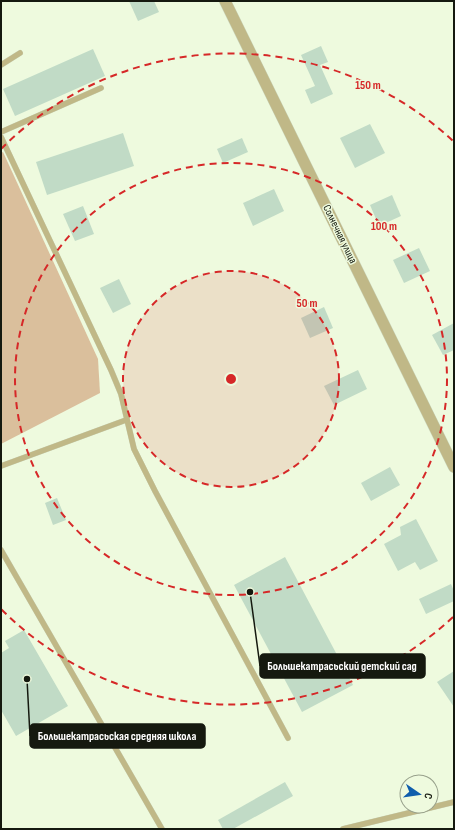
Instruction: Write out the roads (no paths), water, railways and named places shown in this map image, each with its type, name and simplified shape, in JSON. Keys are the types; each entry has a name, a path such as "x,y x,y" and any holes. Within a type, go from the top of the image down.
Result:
{"street":[{"name":"Солнечная улица","path":"225,1 454,467"}],"lane":[{"path":"1,64 20,53"},
{"path":"1,132 100,88"},
{"path":"1,137 111,370 121,394 134,449 155,491 288,738"},
{"path":"1,466 126,420"},
{"path":"1,550 162,829"},
{"path":"343,829 454,802"}],"place":[{"name":"Большекатрасьский детский сад","path":"250,592"},
{"name":"Большекатрасьская средняя школа","path":"27,679"}]}
